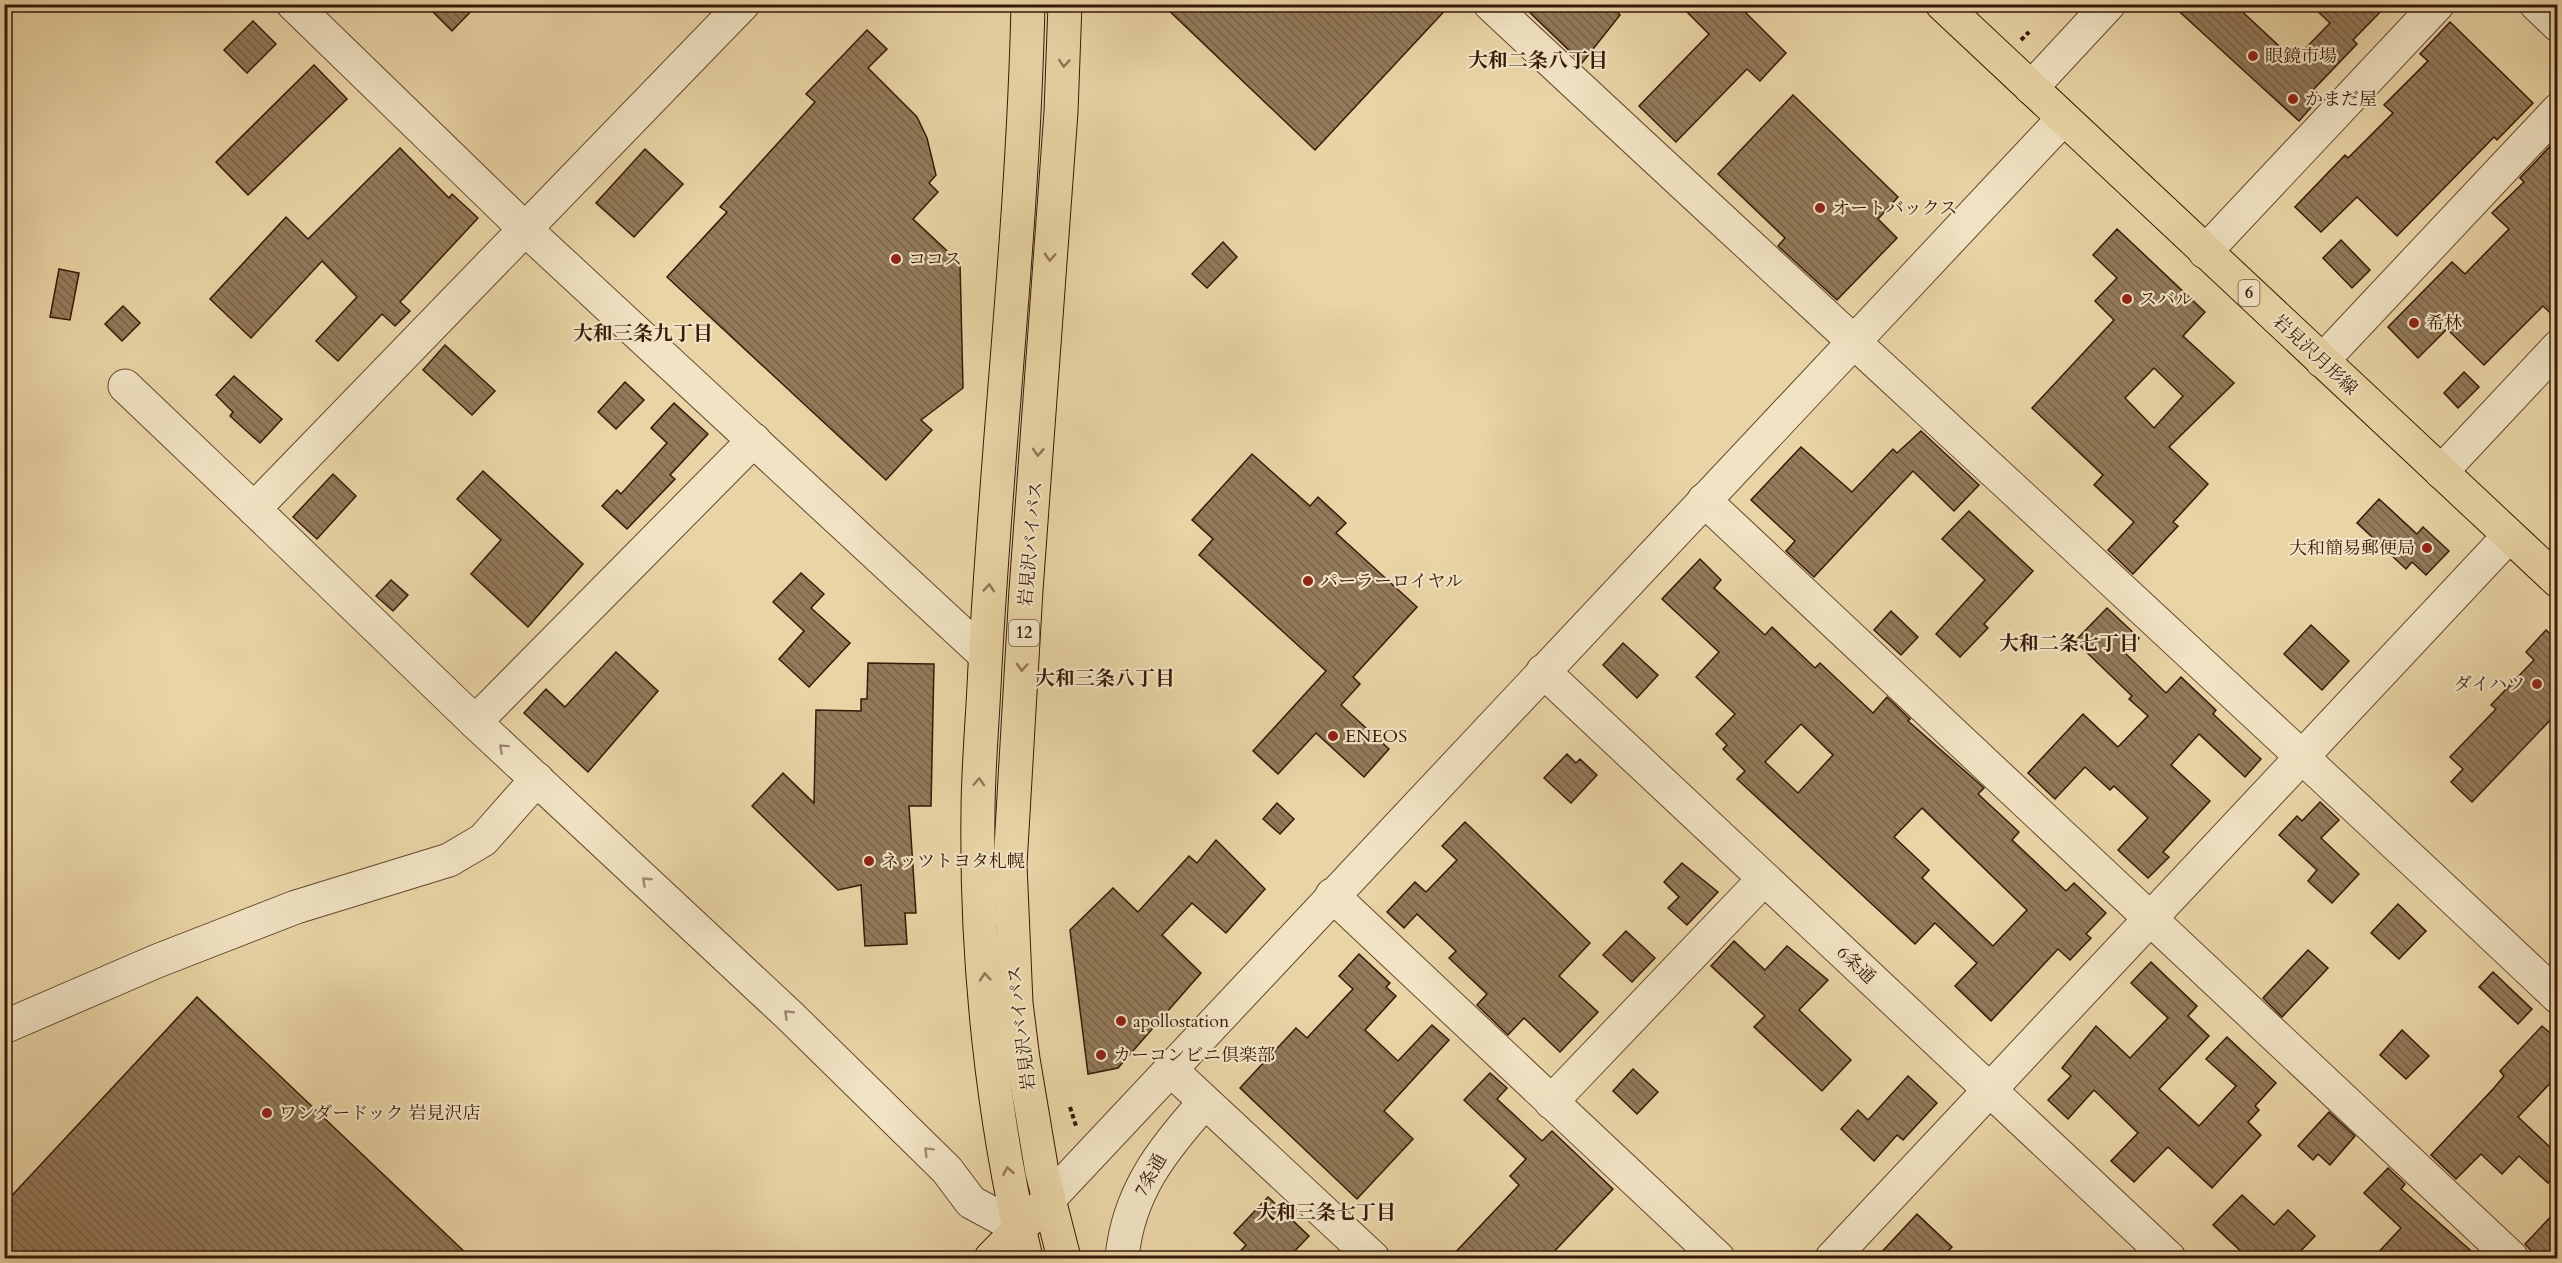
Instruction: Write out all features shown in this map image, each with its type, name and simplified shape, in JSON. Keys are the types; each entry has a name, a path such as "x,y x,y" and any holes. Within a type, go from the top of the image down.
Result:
{"main road":[{"name":"岩見沢バイパス","path":"1022,1243 1003,1140 989,1029 980,918 978,812 986,655 1023,127 1028,4"},
{"name":"岩見沢バイパス","path":"1064,1258 1049,1199 1030,1101 1016,1004 1010,865 1026,590 1061,112 1065,4"},
{"name":"岩見沢月形線","path":"1942,4 2557,580"},
{"path":"991,1258 1022,1243 1049,1199"}],"street":[{"path":"294,4 524,228 986,655"},
{"path":"254,509 742,4"},
{"path":"1490,4 1853,343 2303,755 2558,997"},
{"path":"2031,88 2109,4"},
{"path":"2205,252 2438,4"},
{"path":"2536,4 2558,25"},
{"path":"2322,361 2558,110"},
{"path":"1049,1199 2063,119"},
{"path":"2441,472 2558,346"},
{"path":"125,387 475,722 798,1024 947,1170 971,1202 1022,1243"},
{"path":"475,722 754,440"},
{"path":"1704,500 2149,920 2512,1258"},
{"path":"1832,1258 2510,536"},
{"name":"6条通","path":"1543,671 2169,1258"},
{"path":"4,1027 157,961 296,907 449,860 483,840 537,779"},
{"path":"1551,1102 1764,879"},
{"path":"1332,895 1718,1258"},
{"path":"1170,1069 1373,1258"},
{"name":"7条通","path":"1122,1258 1132,1213 1149,1172 1204,1103"}],"building":[{"path":"425,4 478,4 452,31"},
{"path":"1162,4 1451,4 1315,150"},
{"path":"1521,4 1611,4 1620,15 1582,63"},
{"path":"1679,4 1737,4 1786,53 1760,81 1747,69 1676,142 1639,106 1709,34"},
{"path":"2171,4 2234,4 2294,60 2330,23 2310,4 2388,4 2353,40 2357,44 2313,90 2321,96 2299,121"},
{"path":"253,21 276,44 247,73 224,50"},
{"path":"2450,22 2533,103 2497,140 2494,137 2397,236 2357,197 2321,232 2295,207 2345,155 2348,158 2393,113 2384,105 2428,61 2420,54"},
{"path":"867,30 887,49 868,68 917,117 927,138 936,175 929,183 938,192 913,219 960,263 963,388 921,420 932,430 886,480 667,277 727,212 720,207 815,102 806,94"},
{"path":"314,65 347,99 248,195 216,162"},
{"name":"オートバックス","path":"1793,95 1898,197 1878,219 1897,238 1837,300 1778,246 1785,238 1718,174"},
{"path":"2558,138 2558,320 2543,306 2484,365 2447,329 2418,358 2388,327 2452,262 2465,274 2509,229 2492,213 2524,182 2520,178"},
{"path":"400,148 449,198 452,194 478,218 400,302 410,311 395,326 382,314 338,361 316,341 357,297 322,261 251,338 210,299 286,217 308,239"},
{"path":"645,149 683,184 634,237 596,203"},
{"path":"2117,229 2205,312 2183,336 2234,383 2169,447 2208,484 2173,522 2178,526 2133,574 2108,550 2134,522 2094,485 2103,475 2032,408 2114,320 2095,301 2117,278 2093,255","holes":["2154,368 2183,396 2154,428 2125,398"]},
{"path":"2341,240 2370,270 2352,288 2323,258"},
{"path":"1223,242 1237,257 1207,288 1192,274"},
{"path":"59,269 79,273 70,320 50,317"},
{"path":"123,306 140,323 122,341 105,324"},
{"path":"445,345 495,391 472,415 423,370"},
{"path":"2464,372 2479,387 2458,408 2444,393"},
{"path":"234,376 282,419 260,443 230,416 233,412 216,395"},
{"path":"625,382 644,400 616,429 598,412"},
{"path":"674,403 708,434 670,475 675,479 627,529 602,506 617,490 621,494 667,443 651,428"},
{"path":"1921,431 1979,485 1954,511 1913,471 1814,577 1786,551 1795,541 1751,500 1801,447 1852,492 1893,449 1897,453"},
{"name":"パーラーロイヤル","path":"1252,454 1310,506 1318,497 1346,523 1336,533 1417,607 1353,677 1360,684 1341,705 1389,749 1364,777 1316,733 1278,774 1253,751 1326,671 1199,555 1213,539 1192,520"},
{"path":"483,471 583,564 528,627 471,574 501,540 457,499"},
{"path":"333,474 356,496 317,539 293,517"},
{"path":"2379,499 2417,534 2423,527 2449,551 2426,575 2412,562 2406,569 2357,523"},
{"path":"1969,511 2033,571 1984,624 1988,628 1960,657 1936,634 1985,580 1942,539"},
{"path":"1700,559 1721,580 1714,588 1765,635 1772,627 1815,668 1820,663 1873,713 1887,697 1910,719 1908,721 1984,788 1978,794 2019,832 2012,840 2066,891 2074,883 2106,913 2086,934 2091,938 2070,960 2058,949 1991,1021 1955,986 1977,963 1935,923 1915,944 1737,779 1745,771 1723,749 1727,745 1716,734 1735,714 1696,677 1719,652 1662,599","holes":["1801,724 1833,755 1798,793 1765,762","1922,808 2027,910 1993,946 1922,878 1929,870 1894,837"]},
{"path":"801,573 824,594 811,608 850,643 809,687 779,659 804,631 773,602"},
{"path":"391,580 408,595 393,611 376,596"},
{"path":"2107,608 2139,638 2125,653 2166,693 2181,677 2216,710 2213,714 2261,759 2245,777 2199,734 2171,765 2210,801 2163,852 2169,857 2148,878 2118,850 2148,818 2114,786 2110,790 2085,767 2055,799 2028,773 2083,714 2118,747 2148,716 2129,699 2132,696 2075,641"},
{"path":"1891,611 1918,637 1901,655 1874,630"},
{"path":"2311,625 2349,661 2322,690 2284,654"},
{"path":"2546,630 2558,641 2558,712 2472,802 2451,782 2463,769 2450,757 2496,709 2491,705 2534,660 2526,652"},
{"path":"1623,643 1658,675 1637,698 1603,665"},
{"path":"616,652 658,691 588,772 524,713 546,689 565,707"},
{"path":"868,663 934,664 931,806 909,806 916,913 905,913 907,944 865,946 861,885 838,890 752,806 783,773 814,803 816,710 861,711 861,699 867,699"},
{"path":"1567,754 1576,763 1580,759 1597,775 1571,803 1544,778"},
{"path":"2320,802 2339,820 2321,838 2359,874 2332,903 2308,881 2317,870 2279,835 2297,816 2302,821"},
{"path":"1277,803 1294,819 1280,834 1263,819"},
{"path":"1465,822 1590,943 1559,976 1598,1012 1560,1052 1524,1018 1508,1035 1477,1005 1487,994 1449,958 1456,951 1417,914 1404,928 1387,912 1415,882 1426,892 1457,860 1442,846"},
{"name":"apollostation","path":"1216,840 1265,889 1226,933 1192,903 1162,935 1201,973 1118,1068 1088,1074 1070,930 1113,888 1138,912 1189,856 1197,863"},
{"path":"1682,863 1718,892 1687,925 1668,908 1679,897 1664,882"},
{"path":"2398,904 2426,931 2399,959 2371,933"},
{"path":"1626,931 1655,958 1632,982 1603,955"},
{"path":"1734,941 1765,970 1787,946 1828,980 1799,1010 1851,1060 1822,1091 1754,1027 1765,1016 1711,966"},
{"path":"2308,950 2328,968 2282,1017 2263,998"},
{"path":"1359,954 1390,983 1386,987 1396,996 1365,1030 1398,1061 1432,1025 1449,1040 1384,1111 1413,1139 1357,1199 1240,1088 1296,1028 1307,1038 1353,989 1339,976"},
{"path":"2151,962 2197,1006 2188,1016 2209,1036 2159,1089 2199,1126 2236,1086 2206,1059 2227,1037 2276,1083 2255,1106 2259,1110 2248,1122 2261,1135 2212,1188 2168,1147 2134,1182 2111,1161 2138,1133 2094,1090 2068,1119 2048,1100 2071,1076 2062,1068 2096,1026 2130,1058 2168,1018 2131,983"},
{"path":"2493,972 2532,1009 2518,1024 2479,987"},
{"path":"197,997 471,1258 4,1258 4,1204"},
{"path":"2542,1026 2558,1040 2558,1075 2518,1117 2553,1150 2550,1153 2558,1161 2558,1173 2548,1183 2519,1156 2502,1174 2481,1154 2456,1179 2431,1155 2494,1088 2504,1076 2500,1071"},
{"path":"2402,1030 2429,1056 2406,1079 2380,1055"},
{"path":"1633,1069 1658,1092 1637,1114 1613,1091"},
{"path":"1490,1073 1507,1088 1497,1099 1542,1141 1552,1131 1613,1189 1548,1258 1450,1258 1519,1185 1510,1176 1526,1159 1464,1100"},
{"path":"1908,1076 1937,1103 1903,1140 1897,1135 1874,1161 1841,1129 1858,1110 1868,1120"},
{"path":"2329,1112 2355,1136 2330,1165 2318,1154 2313,1160 2298,1146"},
{"path":"2388,1168 2405,1184 2401,1189 2479,1258 2373,1258 2401,1228 2364,1193"},
{"path":"2242,1195 2274,1225 2288,1210 2315,1236 2294,1258 2248,1258 2213,1225"},
{"path":"1268,1197 1309,1236 1288,1258 1234,1258 1246,1245 1234,1233"},
{"path":"2558,1209 2558,1258 2538,1258 2525,1244"},
{"path":"1917,1214 1952,1247 1941,1258 1876,1258"}],"place":[{"name":"眼鏡市場","path":"2253,56"},
{"name":"かまだ屋","path":"2293,99"},
{"name":"オートバックス","path":"1820,208"},
{"name":"ココス","path":"896,259"},
{"name":"スバル","path":"2127,299"},
{"name":"希林","path":"2414,323"},
{"name":"大和簡易郵便局","path":"2427,548"},
{"name":"パーラーロイヤル","path":"1308,581"},
{"name":"ダイハツ","path":"2537,684"},
{"name":"ENEOS","path":"1333,736"},
{"name":"ネッツトヨタ札幌","path":"869,861"},
{"name":"apollostation","path":"1121,1021"},
{"name":"カーコンビニ倶楽部","path":"1101,1055"},
{"name":"ワンダードック 岩見沢店","path":"267,1113"}],"district":[{"name":"大和二条八丁目","path":"1538,60"},
{"name":"大和三条九丁目","path":"643,333"},
{"name":"大和二条七丁目","path":"2069,643"},
{"name":"大和三条八丁目","path":"1105,678"},
{"name":"大和三条七丁目","path":"1326,1212"}]}
